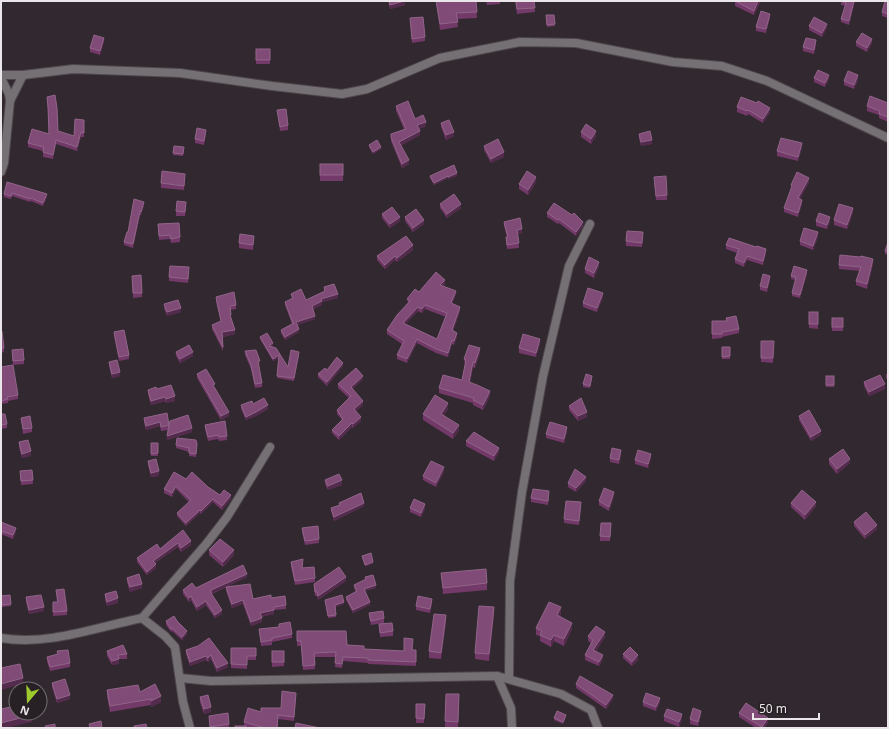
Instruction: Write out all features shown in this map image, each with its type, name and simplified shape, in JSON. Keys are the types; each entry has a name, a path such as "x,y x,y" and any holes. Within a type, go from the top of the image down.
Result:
{"street":[{"path":"1,75 73,69 180,73 342,94 367,89 440,58 520,42 576,43 673,62 722,66 766,81 888,138"},
{"path":"10,101 22,74"},
{"path":"1,78 9,94 10,101 4,163 1,172"},
{"path":"509,679 510,581 522,492 543,376 569,266 590,224"},
{"path":"1,638 13,640 54,638 142,618 207,543 227,517 270,447"},
{"path":"142,618 165,636 175,647 183,702 190,728"},
{"path":"497,676 511,708 512,728"},
{"path":"180,678 210,681 497,676 561,694 591,710 598,728"}],"building":[{"path":"389,1 404,1 390,5"},
{"path":"436,1 476,1 477,12 456,13 458,22 440,24"},
{"path":"516,1 534,1 535,8 517,9"},
{"path":"735,1 758,1 754,11"},
{"path":"841,1 854,1 849,21 841,19 846,3"},
{"path":"885,1 888,1 888,14 882,12"},
{"path":"761,11 770,14 766,29 756,27"},
{"path":"546,15 554,15 555,24 547,25"},
{"path":"423,17 425,37 412,39 410,18"},
{"path":"814,17 827,24 822,33 809,26"},
{"path":"862,33 872,39 867,48 856,42"},
{"path":"94,35 104,38 100,51 90,48"},
{"path":"806,38 816,40 814,50 803,47"},
{"path":"256,49 270,49 270,60 256,60"},
{"path":"818,70 829,75 825,83 814,78"},
{"path":"848,71 858,75 854,85 844,81"},
{"path":"55,95 58,131 74,136 75,119 84,120 84,133 81,132 77,147 56,140 53,155 43,152 44,147 28,143 32,129 49,134 47,97"},
{"path":"870,96 888,103 888,117 879,114 880,111 867,106"},
{"path":"741,97 757,103 758,101 770,108 763,119 748,110 747,111 737,107"},
{"path":"408,101 415,119 423,115 426,122 417,125 420,131 399,142 409,160 402,164 391,134 406,129 396,106"},
{"path":"286,109 288,125 280,127 277,110"},
{"path":"449,120 454,132 446,135 441,123"},
{"path":"586,124 596,131 591,139 581,132"},
{"path":"197,128 206,130 204,141 195,139"},
{"path":"650,131 652,140 641,142 639,134"},
{"path":"781,138 802,143 798,157 777,151"},
{"path":"498,139 504,152 491,159 484,146"},
{"path":"377,140 381,147 373,152 369,145"},
{"path":"174,146 184,147 183,154 173,153"},
{"path":"320,164 343,164 343,175 320,175"},
{"path":"454,165 457,173 434,183 430,176"},
{"path":"162,171 185,174 184,186 161,183"},
{"path":"527,171 536,177 528,190 519,184"},
{"path":"797,172 809,178 798,198 802,200 798,213 784,208 792,186 791,185"},
{"path":"666,176 667,195 656,196 654,177"},
{"path":"7,182 47,194 43,203 12,193 11,196 4,194"},
{"path":"454,194 461,204 447,214 440,204"},
{"path":"134,199 144,202 141,212 140,211 133,244 124,242 128,232"},
{"path":"177,201 186,202 185,212 176,211"},
{"path":"554,203 572,215 574,213 583,222 576,232 559,219 558,220 547,213"},
{"path":"839,204 853,208 847,225 834,220"},
{"path":"392,207 400,217 390,224 382,214"},
{"path":"416,209 424,220 413,228 405,217"},
{"path":"819,213 830,217 827,225 816,221"},
{"path":"520,218 522,229 517,230 519,243 507,245 506,237 508,237 504,222"},
{"path":"179,223 180,237 171,239 170,235 159,236 158,224"},
{"path":"804,228 818,232 813,246 800,241"},
{"path":"627,231 643,232 642,243 626,241"},
{"path":"240,234 254,236 253,245 239,243"},
{"path":"406,236 413,245 397,258 395,256 385,265 377,256"},
{"path":"729,238 766,249 763,261 747,256 744,263 735,259 739,249 726,245"},
{"path":"888,242 888,253 885,251"},
{"path":"840,255 861,256 873,259 867,284 856,281 861,267 839,265"},
{"path":"589,257 599,262 594,273 585,269"},
{"path":"170,266 189,267 188,279 169,277"},
{"path":"794,266 807,270 800,295 792,293 796,277 791,276"},
{"path":"436,272 445,280 440,285 456,291 451,303 460,307 452,330 457,333 454,341 452,340 448,353 436,349 417,339 407,359 397,355 404,341 387,330 397,315 410,301 407,299 415,289 419,292","holes":["425,305 447,313 437,339 403,323 418,307 422,309"]},
{"path":"763,274 770,276 767,288 760,286"},
{"path":"141,275 142,293 133,293 132,276"},
{"path":"334,284 338,294 321,299 322,301 312,306 315,316 296,322 299,329 285,337 281,330 294,323 285,302 293,298 291,294 301,289 306,300 325,291 324,287"},
{"path":"588,288 603,293 597,308 583,303"},
{"path":"234,292 236,305 230,306 230,315 235,330 222,332 223,347 212,325 221,321 216,297"},
{"path":"178,300 181,308 167,312 164,304"},
{"path":"809,312 818,312 818,324 809,324"},
{"path":"736,316 739,329 722,332 722,334 712,334 712,321 727,321 726,318"},
{"path":"832,318 843,318 843,327 832,327"},
{"path":"124,330 129,355 119,357 114,332"},
{"path":"1,331 4,348 1,349"},
{"path":"267,333 273,343 269,346 276,348 288,367 291,350 299,352 294,378 277,376 279,355 273,359 260,337"},
{"path":"523,334 540,339 536,353 519,348"},
{"path":"761,341 774,341 773,358 761,358"},
{"path":"189,345 193,352 180,359 176,352"},
{"path":"469,345 480,348 475,363 473,362 469,382 490,391 483,405 473,400 474,398 439,388 443,375 462,380 466,360 464,359"},
{"path":"722,347 730,347 730,356 722,357"},
{"path":"23,349 24,360 13,361 12,350"},
{"path":"256,350 260,361 258,361 262,383 255,384 251,365 245,351"},
{"path":"337,357 343,363 327,382 318,374 325,368 327,370"},
{"path":"117,360 120,372 112,374 109,362"},
{"path":"13,365 18,395 7,397 8,399 1,401 1,367"},
{"path":"356,368 363,376 351,387 363,401 354,409 361,417 353,424 352,423 339,436 332,430 343,419 337,410 351,396 338,384"},
{"path":"206,369 215,384 213,385 229,412 221,416 197,374"},
{"path":"586,374 592,376 590,386 583,384"},
{"path":"880,375 885,384 869,392 864,382"},
{"path":"826,376 834,376 834,385 826,385"},
{"path":"171,385 175,396 151,401 148,390 156,387 157,389"},
{"path":"435,395 448,403 441,414 459,425 453,433 423,414"},
{"path":"264,398 268,405 246,417 241,405 252,401 253,404"},
{"path":"581,398 587,412 578,416 569,406"},
{"path":"809,410 821,431 811,437 799,416"},
{"path":"167,413 169,425 161,427 160,422 146,426 144,418"},
{"path":"1,414 5,414 7,424 1,425"},
{"path":"188,415 192,428 167,436 170,421"},
{"path":"30,416 32,428 23,429 21,418"},
{"path":"225,421 227,436 219,437 218,435 208,437 205,425"},
{"path":"550,422 567,427 564,439 546,434"},
{"path":"474,432 499,448 494,456 466,441"},
{"path":"177,438 196,440 196,454 189,453 189,448 176,445"},
{"path":"28,440 31,451 22,454 19,442"},
{"path":"151,443 158,443 158,453 151,454"},
{"path":"612,448 621,450 619,460 610,458"},
{"path":"843,449 850,459 837,469 829,459"},
{"path":"638,450 651,454 648,464 635,460"},
{"path":"156,459 159,471 151,473 148,461"},
{"path":"431,461 444,467 436,483 423,476"},
{"path":"575,469 586,477 576,488 568,483"},
{"path":"32,470 33,480 21,481 20,471"},
{"path":"174,472 186,479 192,472 208,487 220,495 224,490 231,495 222,506 213,499 186,523 177,513 191,500 176,486 172,493 164,489"},
{"path":"339,474 342,480 328,486 325,480"},
{"path":"604,488 614,492 609,507 599,501"},
{"path":"533,489 549,491 548,501 531,498"},
{"path":"802,490 816,502 805,515 791,503"},
{"path":"361,493 364,503 334,517 331,508 340,505 339,503"},
{"path":"414,499 425,504 421,513 410,508"},
{"path":"566,501 581,502 579,521 564,519"},
{"path":"866,512 877,525 865,535 854,522"},
{"path":"1,522 16,528 13,535 1,531"},
{"path":"601,523 611,523 610,537 600,536"},
{"path":"318,526 319,539 305,541 302,528"},
{"path":"183,530 191,541 181,548 178,543 153,561 156,564 147,572 137,558 157,544 160,549"},
{"path":"220,539 234,550 223,562 209,550"},
{"path":"371,553 373,562 365,565 362,556"},
{"path":"303,559 302,568 314,567 315,578 295,581 291,562"},
{"path":"243,565 247,574 211,590 211,593 222,610 215,615 206,601 197,607 191,596 189,598 183,590 192,583 196,588"},
{"path":"339,567 346,577 318,596 317,592 315,592 314,584"},
{"path":"486,569 487,583 443,588 441,573"},
{"path":"139,574 142,584 130,587 127,578"},
{"path":"373,575 376,585 364,589 370,602 353,610 346,597 357,591 354,585 366,579 365,577"},
{"path":"250,584 253,599 271,595 271,598 285,596 286,605 274,607 274,610 260,613 262,618 251,622 243,600 232,604 226,587"},
{"path":"64,589 67,611 53,612 53,602 58,602 56,590"},
{"path":"116,591 118,598 107,602 105,594"},
{"path":"10,595 11,604 2,605 1,596"},
{"path":"41,595 44,607 29,610 26,597"},
{"path":"342,595 344,602 335,605 336,615 328,616 325,600"},
{"path":"418,596 432,599 430,609 416,606"},
{"path":"549,602 561,607 557,615 572,623 564,639 554,635 551,640 540,635 542,631 536,628"},
{"path":"479,606 494,607 489,654 475,653"},
{"path":"383,611 384,618 371,621 369,613"},
{"path":"434,614 446,615 441,653 429,651"},
{"path":"174,616 187,631 182,637 172,628 171,629 166,621"},
{"path":"290,622 292,634 261,642 259,629 279,627 279,624"},
{"path":"392,623 393,631 380,633 379,624"},
{"path":"596,626 605,632 593,650 603,655 599,662 585,655 593,640 588,636"},
{"path":"297,631 346,631 347,645 364,646 364,649 404,651 404,638 413,639 412,650 416,650 416,662 368,660 368,658 343,657 342,664 335,663 336,652 314,653 315,665 303,666 301,641 297,641"},
{"path":"209,638 228,663 217,668 211,655 208,658 206,656 190,662 186,650 198,646"},
{"path":"123,645 127,654 118,655 119,659 112,661 107,651"},
{"path":"630,647 638,655 632,662 623,654"},
{"path":"231,648 256,648 256,656 247,656 247,665 231,664"},
{"path":"68,650 70,663 50,667 47,657 58,654 57,651"},
{"path":"272,651 284,651 284,662 272,662"},
{"path":"20,664 23,678 1,684 1,668"},
{"path":"580,676 613,695 606,705 576,684"},
{"path":"65,679 70,695 57,699 52,683"},
{"path":"155,684 161,696 151,701 151,699 110,706 107,690 138,685 140,692"},
{"path":"282,691 296,693 294,717 278,715 277,728 265,728 244,722 248,708 261,712 261,708 281,708"},
{"path":"646,693 660,698 656,707 643,702"},
{"path":"446,694 459,694 458,722 445,721"},
{"path":"208,695 211,707 204,709 200,697"},
{"path":"746,703 768,718 762,727 739,713"},
{"path":"416,704 425,704 424,719 416,718"},
{"path":"8,708 9,721 1,723 1,709"},
{"path":"693,708 701,711 698,722 690,719"},
{"path":"667,709 682,714 679,722 664,716"},
{"path":"557,711 566,715 563,722 554,718"},
{"path":"228,713 229,724 210,727 209,716"},
{"path":"101,721 102,728 90,728 89,724"},
{"path":"296,723 320,728 295,728"},
{"path":"55,724 55,728 46,728 45,726"},
{"path":"146,724 147,728 134,728 134,726"},
{"path":"235,726 246,726 246,728 235,728"}]}
